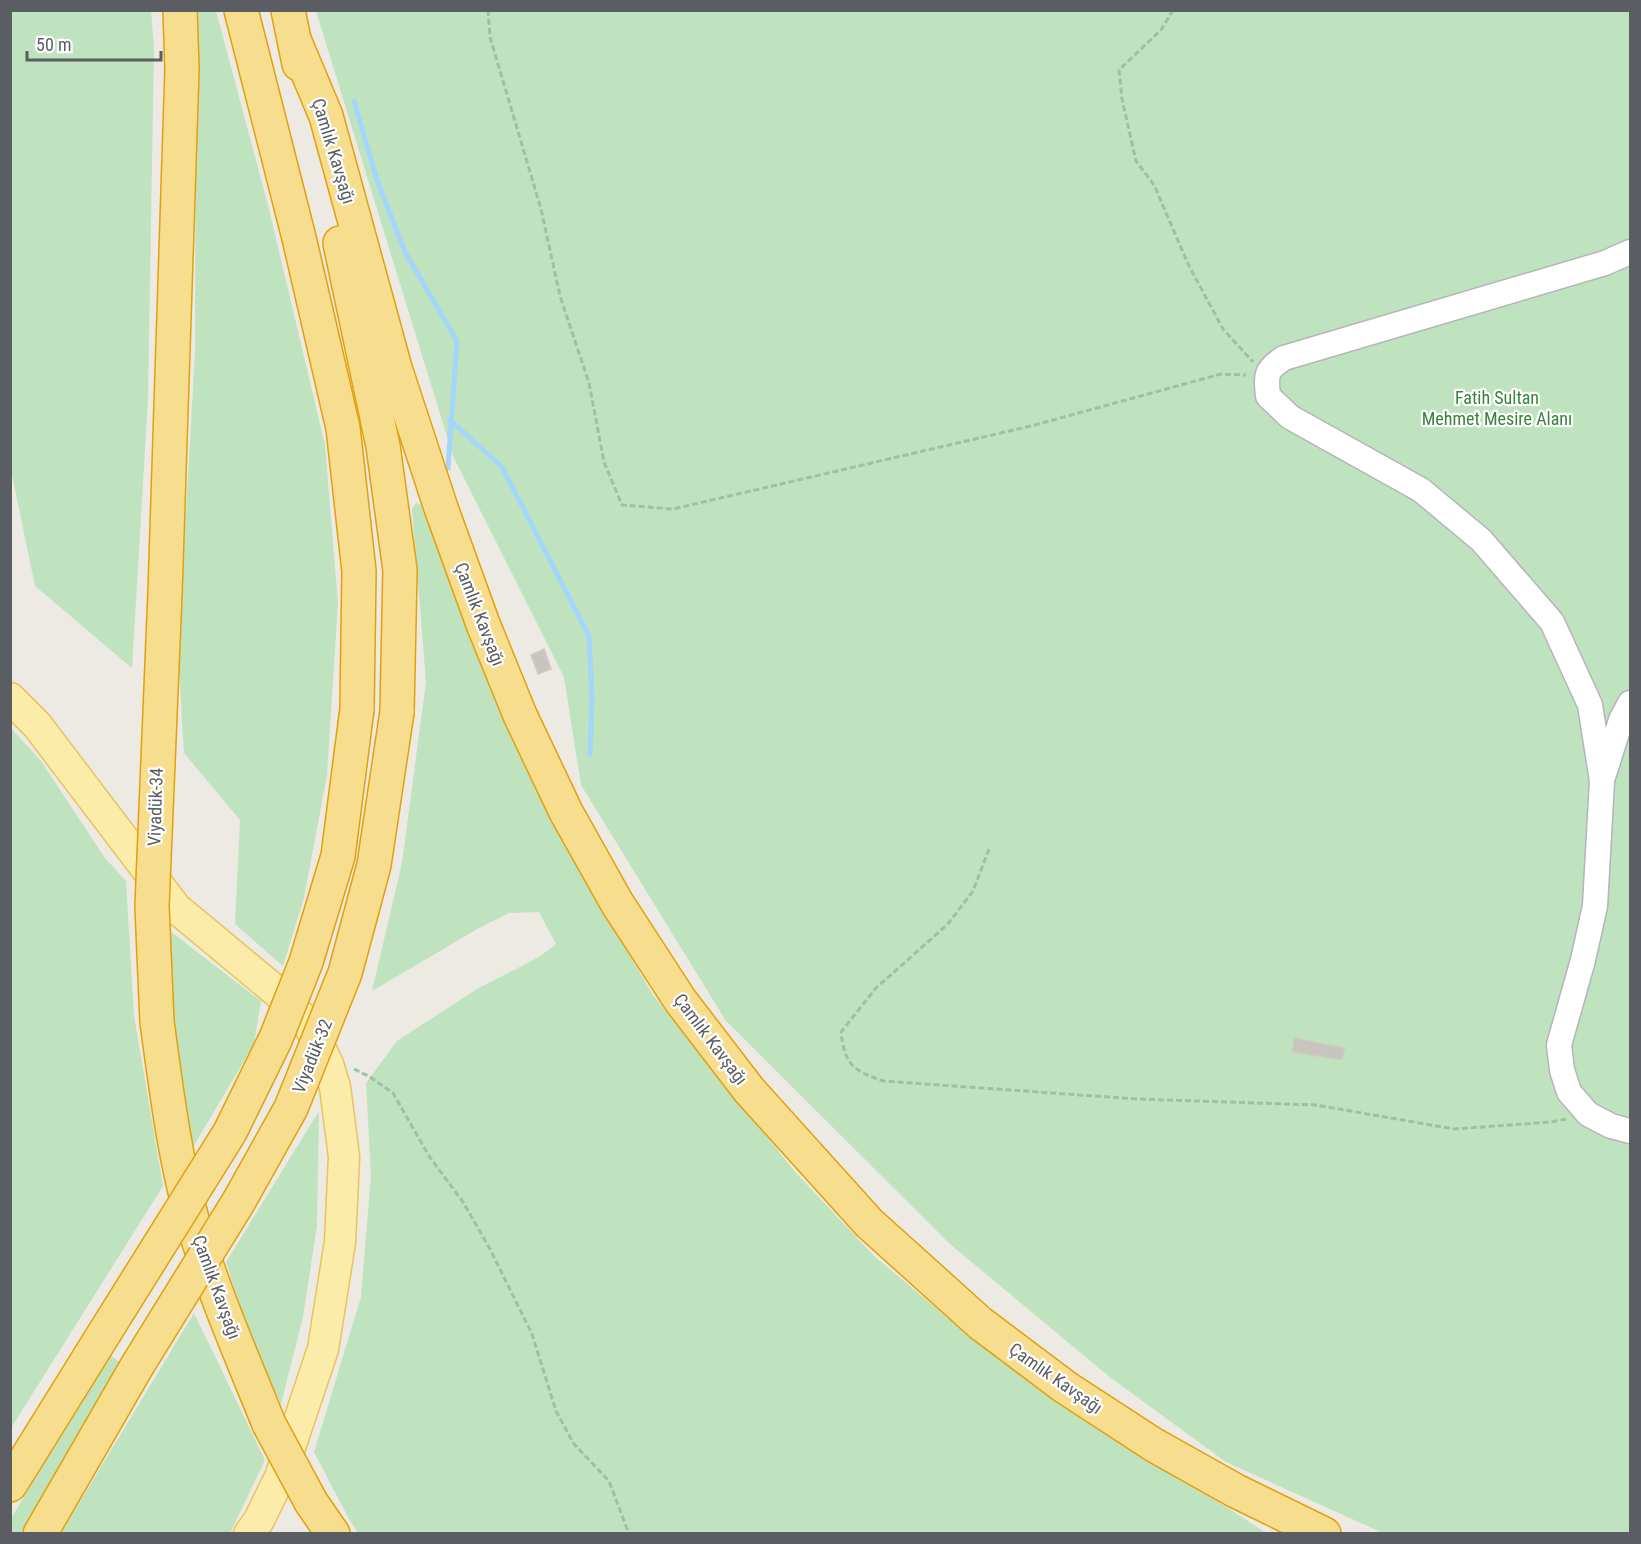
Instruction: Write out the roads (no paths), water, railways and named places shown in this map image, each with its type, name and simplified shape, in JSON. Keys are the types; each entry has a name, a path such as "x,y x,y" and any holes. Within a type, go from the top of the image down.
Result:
{"highway":[{"name":"Viyadük-34","path":"157,1022 152,906 182,81 180,10"},
{"path":"10,1485 230,1131 276,1038 306,962 338,856 357,709 359,571 343,428 299,238 241,10"},
{"path":"288,10 295,42"},
{"name":"Çamlık Kavşağı","path":"295,42 384,446 400,570 397,712"},
{"name":"Çamlık Kavşağı","path":"295,42 326,116 395,368 441,508 483,624 520,715 566,812 617,903 680,1000 748,1090 869,1223 980,1323 1065,1387 1154,1445 1236,1491 1324,1533"},
{"name":"Viyadük-32","path":"40,1533 137,1366 238,1201 295,1097 345,973 374,865 397,712"},
{"name":"Çamlık Kavşağı","path":"157,1022 169,1108 192,1218 225,1316 269,1424 311,1502 333,1533"}],"main road":[{"path":"10,698 38,725 176,908 276,991 309,1025 328,1064 335,1087 344,1157 340,1242 323,1350 280,1477 259,1520 249,1533"}],"lane":[{"path":"1630,252 1605,263 1284,358 1272,365 1266,376 1268,396 1290,417 1421,490 1481,540 1552,622 1590,705 1602,781 1595,906 1583,960 1559,1045 1562,1070 1569,1092 1588,1114 1611,1126 1630,1131"},
{"path":"1602,781 1621,720 1630,703"}],"waterway":[{"path":"354,101 377,180 405,252 457,341 448,468"},
{"path":"450,420 502,467 589,636 592,699 590,755"}],"park label":[{"name":"Fatih Sultan Mehmet Mesire Alanı","path":"1497,407"}]}
